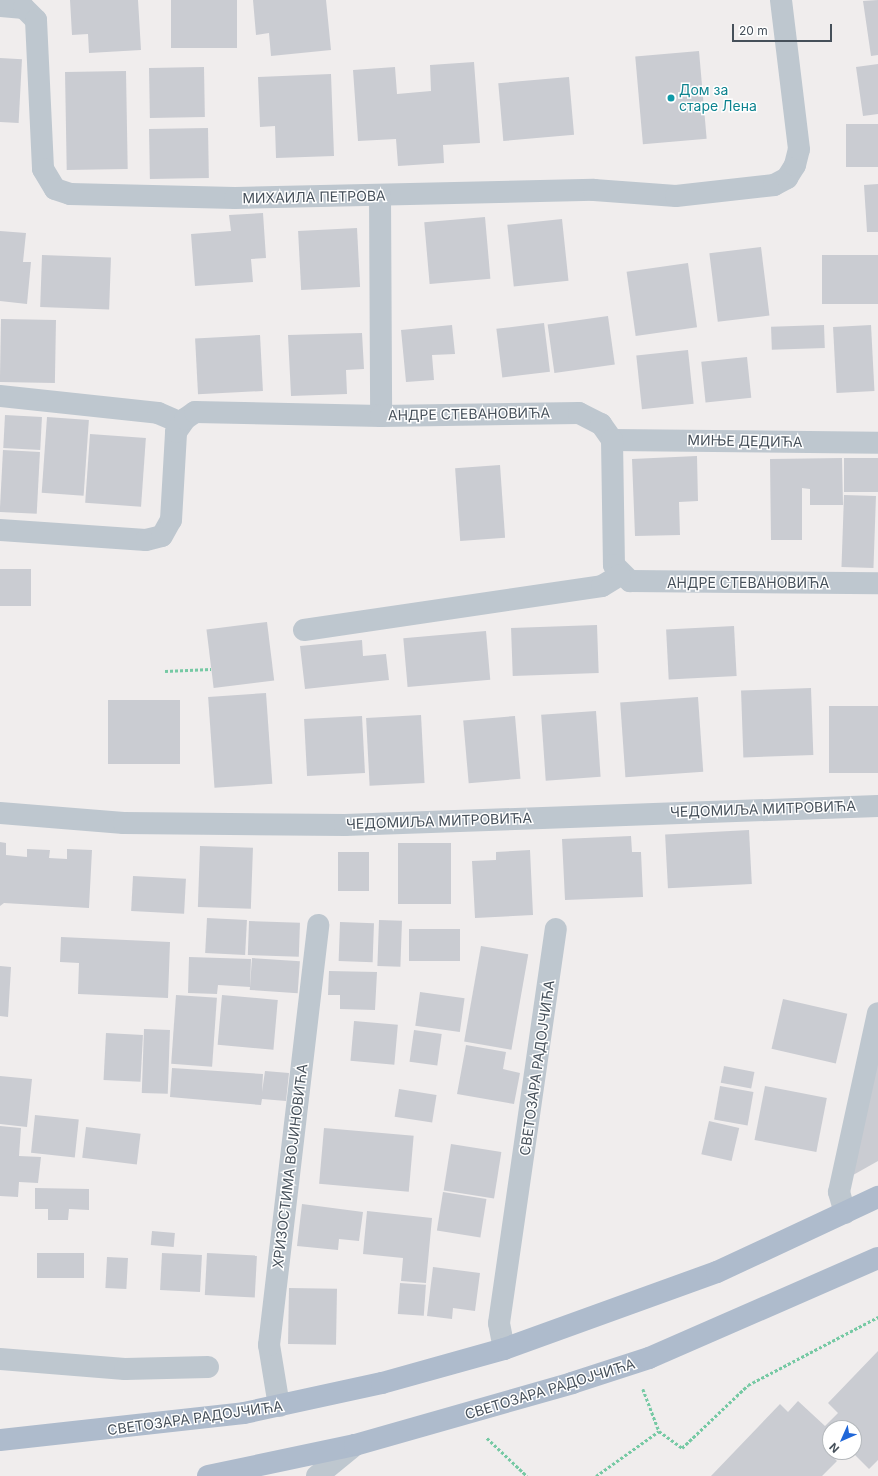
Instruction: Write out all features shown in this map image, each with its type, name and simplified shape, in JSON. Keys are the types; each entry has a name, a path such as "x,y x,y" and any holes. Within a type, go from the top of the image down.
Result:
{"main road":[{"name":"СВЕТОЗАРА РАДОЈЧИЋА","path":"0,1440 113,1430 279,1406 504,1349 649,1300 878,1197"},
{"name":"СВЕТОЗАРА РАДОЈЧИЋА","path":"208,1476 355,1445 492,1408 649,1358 878,1258"}],"street":[{"name":"МИХАИЛА ПЕТРОВА","path":"0,6 24,8 36,20 43,169 55,189 89,195 380,196 564,190 676,196 757,189 787,178 795,165 799,149 781,0"},
{"path":"380,196 381,416"},
{"path":"0,396 158,413 181,423 175,436 171,520 162,536 146,540 0,530"},
{"name":"АНДРЕ СТЕВАНОВИЋА","path":"181,423 195,412 381,416 579,413 602,424 612,440"},
{"path":"304,630 602,586 620,575 614,565 613,552 612,440"},
{"name":"МИЊЕ ДЕДИЋА","path":"612,440 878,443"},
{"name":"АНДРЕ СТЕВАНОВИЋА","path":"620,575 645,584 878,583"},
{"name":"ЧЕДОМИЉА МИТРОВИЋА","path":"0,812 124,823 345,825 878,806"},
{"name":"ХРИЗОСТИМА ВОЈИНОВИЋА","path":"279,1406 269,1345 318,925"},
{"name":"СВЕТОЗАРА РАДОЈЧИЋА","path":"504,1349 499,1322 556,929"},
{"path":"845,1213 839,1192 878,1013"},
{"path":"0,1359 125,1369 208,1367"},
{"path":"317,1476 355,1445"}],"path":[{"path":"165,671 211,669"},
{"path":"641,1384 659,1431 682,1448 748,1385 878,1317"},
{"path":"596,1476 659,1431"},
{"path":"483,1435 527,1476"}],"building":[{"path":"70,0 138,0 141,50 89,53 88,34 72,35"},
{"path":"171,0 237,0 237,48 171,48"},
{"path":"253,0 326,0 331,50 271,56 269,33 256,35"},
{"path":"878,0 878,55 871,56 863,1"},
{"name":"Дом за старе Лена","path":"699,51 707,139 643,144 635,57"},
{"path":"0,58 22,59 19,123 0,122"},
{"path":"474,62 480,143 443,145 444,163 398,166 396,139 358,141 353,70 395,67 397,94 431,91 430,65"},
{"path":"878,64 878,114 863,116 856,67"},
{"path":"204,67 205,117 150,118 149,68"},
{"path":"126,71 128,169 67,170 65,72"},
{"path":"331,74 334,156 276,158 275,126 260,127 258,77"},
{"path":"569,77 574,135 503,141 498,83"},
{"path":"846,124 878,124 878,167 846,167"},
{"path":"208,128 209,178 150,179 149,129"},
{"path":"878,184 878,232 867,232 864,185"},
{"path":"263,213 266,258 251,259 253,282 195,286 191,234 231,231 229,215"},
{"path":"485,217 490,279 430,284 424,222"},
{"path":"562,219 568,281 514,286 507,225"},
{"path":"357,228 360,287 301,290 298,231"},
{"path":"0,231 26,233 23,262 31,262 27,304 0,301"},
{"path":"761,247 769,315 718,322 709,253"},
{"path":"42,255 111,257 109,309 40,307"},
{"path":"822,255 878,255 878,304 822,304"},
{"path":"688,263 697,327 636,336 627,272"},
{"path":"608,316 615,365 554,373 548,324"},
{"path":"1,319 56,320 55,383 0,382"},
{"path":"544,323 550,372 502,377 496,329"},
{"path":"452,325 455,354 432,355 434,380 406,382 401,330"},
{"path":"824,325 825,348 772,350 771,327"},
{"path":"871,325 874,391 837,393 833,327"},
{"path":"362,333 364,369 346,370 347,394 291,396 288,335"},
{"path":"260,335 263,391 198,394 195,338"},
{"path":"688,350 694,404 642,409 636,355"},
{"path":"747,357 751,398 706,403 701,362"},
{"path":"5,415 42,417 40,450 3,448"},
{"path":"47,417 89,420 84,496 42,493"},
{"path":"90,434 146,438 141,507 85,503"},
{"path":"3,450 40,452 37,514 0,512"},
{"path":"697,456 698,501 679,502 680,535 635,536 632,459"},
{"path":"842,458 843,505 810,505 810,489 802,488 802,540 771,540 770,459"},
{"path":"844,458 878,458 878,492 844,492"},
{"path":"500,465 505,538 460,541 455,468"},
{"path":"844,495 876,496 873,568 841,567"},
{"path":"0,569 31,569 31,606 0,606"},
{"path":"267,622 274,681 214,688 206,629"},
{"path":"597,625 599,673 513,676 511,628"},
{"path":"734,626 737,676 669,679 666,630"},
{"path":"486,631 490,680 408,687 403,638"},
{"path":"362,640 363,656 386,654 389,680 305,689 300,646"},
{"path":"811,688 813,755 743,757 741,690"},
{"path":"266,693 272,784 214,788 208,697"},
{"path":"698,697 703,772 625,777 620,702"},
{"path":"108,700 180,700 180,764 108,764"},
{"path":"829,706 878,706 878,773 829,773"},
{"path":"596,711 601,777 546,781 541,715"},
{"path":"421,715 425,783 370,786 366,718"},
{"path":"362,716 365,773 307,776 304,719"},
{"path":"515,716 520,779 469,783 463,721"},
{"path":"749,830 752,884 668,888 665,834"},
{"path":"631,836 632,852 641,852 643,897 565,900 562,839"},
{"path":"0,842 6,843 6,855 27,857 27,849 50,850 49,858 67,859 67,849 92,850 89,908 4,903 0,906"},
{"path":"398,843 451,843 451,904 398,904"},
{"path":"200,846 253,848 251,909 198,907"},
{"path":"530,850 533,915 475,918 472,861 496,860 496,852"},
{"path":"338,852 369,852 369,891 338,891"},
{"path":"133,876 186,879 184,914 131,911"},
{"path":"207,918 247,920 245,955 205,953"},
{"path":"379,920 402,921 400,967 377,966"},
{"path":"249,921 300,923 299,957 248,955"},
{"path":"340,922 374,923 373,962 339,961"},
{"path":"409,929 460,929 460,961 409,961"},
{"path":"61,937 170,942 168,998 78,994 79,963 60,962"},
{"path":"481,946 528,954 511,1050 464,1042"},
{"path":"189,957 251,959 250,987 218,985 217,994 188,993"},
{"path":"252,958 300,961 298,993 250,990"},
{"path":"0,966 11,967 8,1017 0,1016"},
{"path":"329,971 377,972 375,1010 340,1009 340,995 328,995"},
{"path":"420,992 465,998 460,1032 415,1026"},
{"path":"176,995 217,998 212,1067 171,1064"},
{"path":"222,995 278,1000 273,1050 218,1045"},
{"path":"783,999 847,1014 836,1064 772,1049"},
{"path":"354,1021 398,1025 394,1065 351,1061"},
{"path":"144,1029 170,1030 168,1094 142,1093"},
{"path":"414,1030 442,1034 437,1066 410,1062"},
{"path":"106,1033 143,1035 140,1082 104,1080"},
{"path":"878,1042 878,1161 846,1179"},
{"path":"466,1045 506,1052 503,1069 520,1073 514,1104 457,1094"},
{"path":"724,1066 754,1072 751,1089 721,1083"},
{"path":"172,1068 263,1074 262,1092 265,1071 289,1073 286,1101 262,1099 261,1105 170,1097"},
{"path":"0,1076 32,1079 27,1127 0,1124"},
{"path":"720,1086 753,1092 748,1125 714,1119"},
{"path":"765,1086 827,1098 816,1152 755,1140"},
{"path":"399,1089 437,1095 432,1123 395,1117"},
{"path":"35,1115 79,1120 75,1157 31,1153"},
{"path":"709,1121 739,1128 732,1161 701,1154"},
{"path":"0,1126 21,1128 19,1156 41,1157 38,1183 19,1182 18,1197 0,1196"},
{"path":"86,1127 141,1134 137,1164 82,1158"},
{"path":"324,1128 414,1136 409,1192 319,1184"},
{"path":"451,1144 501,1152 494,1198 444,1190"},
{"path":"35,1188 89,1189 89,1210 69,1209 68,1220 48,1220 48,1209 35,1209"},
{"path":"443,1192 486,1199 480,1237 437,1231"},
{"path":"302,1204 363,1212 359,1241 339,1239 338,1250 297,1246"},
{"path":"367,1211 432,1218 426,1283 401,1281 403,1258 363,1254"},
{"path":"152,1231 175,1233 174,1247 151,1245"},
{"path":"37,1253 84,1253 84,1278 37,1278"},
{"path":"162,1253 202,1255 200,1292 160,1290"},
{"path":"207,1253 257,1256 255,1298 205,1295"},
{"path":"107,1257 128,1258 126,1289 105,1288"},
{"path":"433,1267 480,1273 475,1311 453,1308 452,1319 427,1316"},
{"path":"400,1283 426,1285 424,1316 398,1314"},
{"path":"289,1288 337,1289 336,1345 288,1344"},
{"path":"878,1351 878,1460 869,1469 860,1460 862,1460 862,1420 831,1420 838,1413 828,1403"},
{"path":"798,1401 822,1423 822,1460 837,1461 822,1476 711,1476 780,1404 788,1412"}],"place":[{"name":"Дом за старе Лена","path":"671,98"}]}
